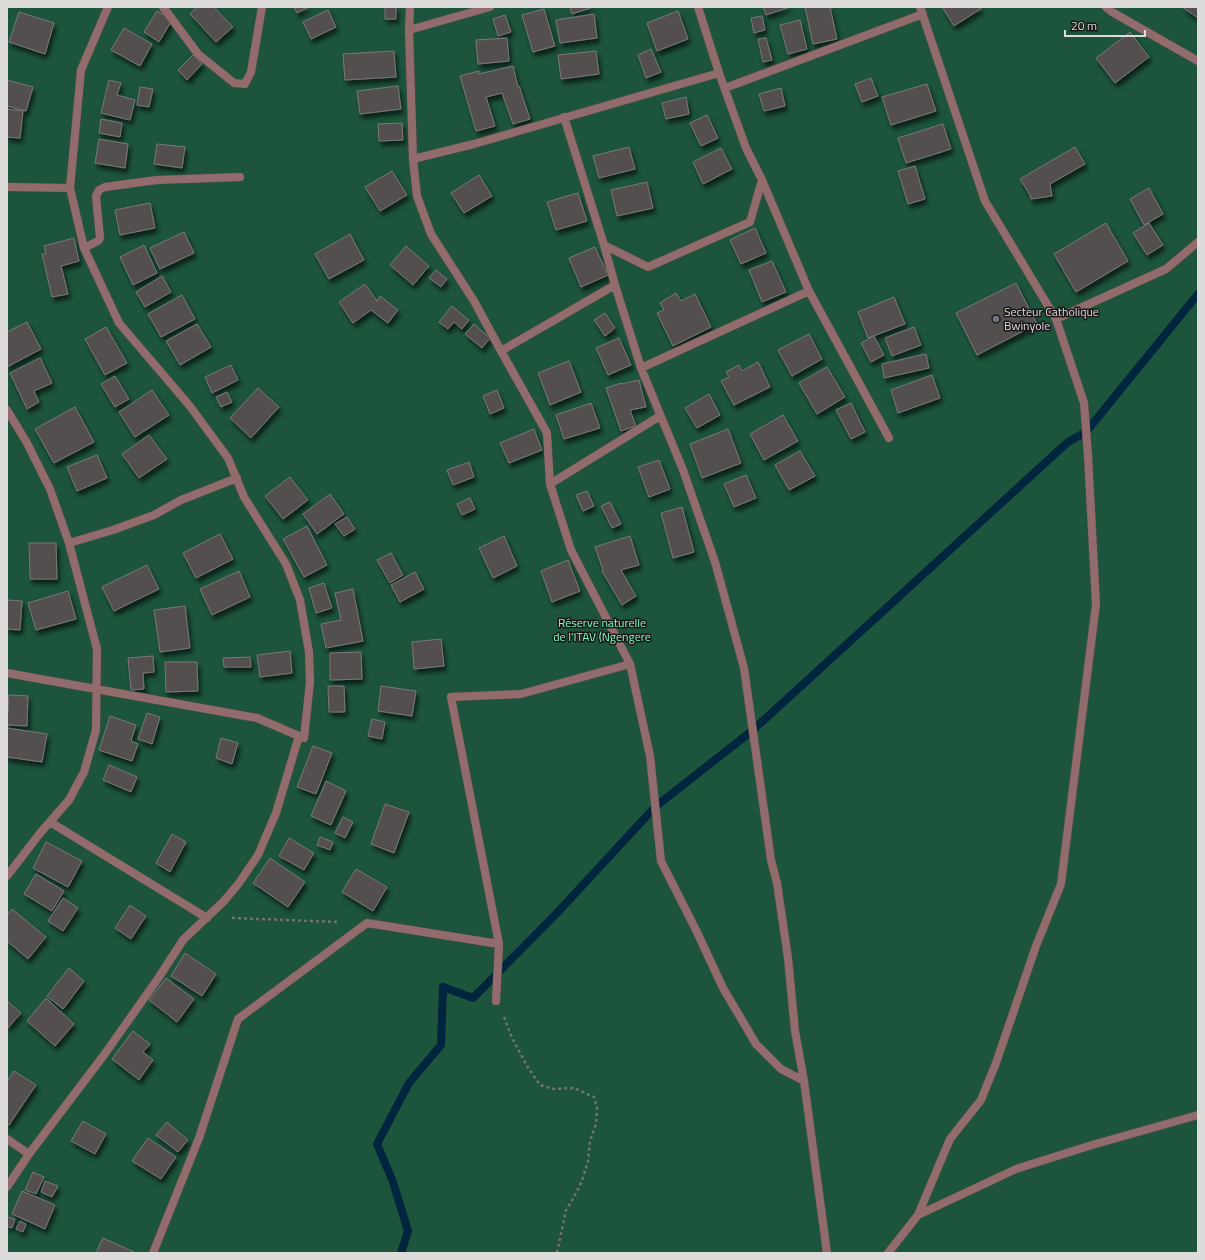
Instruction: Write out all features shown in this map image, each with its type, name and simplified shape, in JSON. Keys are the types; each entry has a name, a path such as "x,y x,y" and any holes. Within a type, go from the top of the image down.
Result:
{"street":[{"path":"7,672 96,690 257,718 304,738 310,682 309,652 300,600 286,564 244,497 228,458 189,405 119,323 84,248 70,188 81,70 108,7"},
{"path":"163,7 198,54 234,83 245,84 251,72 262,7"},
{"path":"410,7 409,30 413,159 417,196 431,234 474,300 547,433 550,484 571,550 630,664 650,756 661,861 723,988 756,1044 781,1069 804,1081"},
{"path":"409,30 490,7"},
{"path":"698,7 719,73 746,148 762,180 809,291 890,438"},
{"path":"1106,7 1198,63"},
{"path":"725,88 921,11 985,201 1056,319 1084,403 1096,604 1061,884 1036,946 996,1063 981,1100 950,1139 918,1215 888,1253"},
{"path":"413,159 474,144 719,73"},
{"path":"564,117 641,368 683,470 715,562 744,668 771,860 777,883 788,958 795,1031 804,1081 827,1253"},
{"path":"84,248 98,241 100,238 96,196 98,190 105,187 157,180 240,177"},
{"path":"604,245 648,267 750,222 762,180"},
{"path":"7,187 70,188"},
{"path":"1056,319 1166,269 1198,242"},
{"path":"501,351 615,285"},
{"path":"641,368 809,291"},
{"path":"7,410 27,443 50,489 68,543 97,649 96,730 84,772 69,800 7,876"},
{"path":"550,484 660,416"},
{"path":"68,543 114,530 154,515 181,500 237,478"},
{"path":"496,1000 499,944 451,697 521,694 630,664"},
{"path":"7,1187 29,1154 104,1055 159,977 182,940 207,918 229,895 258,855 276,813 299,736"},
{"path":"50,822 207,918"},
{"path":"153,1253 199,1138 238,1019 367,923 499,944"},
{"path":"918,1215 1016,1169 1092,1145 1198,1115"},
{"path":"7,1139 29,1154"}],"path":[{"path":"496,1000 512,1038 527,1066 540,1085 554,1089 574,1088 594,1097 597,1108 596,1124 590,1141 588,1161 582,1181 566,1210 557,1253"}],"green space":[{"name":"Réserve naturelle de l'ITAV (Ngengere","path":"7,7 1198,7 1198,1253 7,1253"}],"building":[{"path":"197,7 214,7 233,27 216,42 190,14"},
{"path":"294,7 309,7 297,13"},
{"path":"385,7 396,7 396,19 385,19"},
{"path":"570,7 593,7 572,14"},
{"path":"763,7 790,7 766,15"},
{"path":"805,7 830,7 837,39 813,44"},
{"path":"1182,7 1198,7 1198,18"},
{"path":"943,8 982,8 954,26"},
{"path":"544,9 555,46 533,52 522,15"},
{"path":"328,10 336,27 311,39 303,22"},
{"path":"157,11 172,20 159,42 144,32"},
{"path":"678,11 688,39 657,51 647,23"},
{"path":"19,12 54,23 45,54 9,42"},
{"path":"594,14 597,38 560,43 556,20"},
{"path":"505,15 511,32 498,36 493,19"},
{"path":"762,16 765,30 754,33 751,18"},
{"path":"800,20 807,49 788,54 780,25"},
{"path":"124,28 152,44 140,66 111,50"},
{"path":"1130,32 1149,57 1115,83 1096,58"},
{"path":"507,38 509,61 478,64 476,40"},
{"path":"766,38 772,60 763,62 758,39"},
{"path":"651,49 661,72 646,78 638,55"},
{"path":"394,51 396,77 345,80 343,54"},
{"path":"596,51 599,74 561,79 558,55"},
{"path":"193,55 202,64 187,80 178,70"},
{"path":"513,66 518,87 519,86 530,119 513,124 502,93 486,97 495,126 476,131 460,76 479,71 479,74"},
{"path":"871,78 878,96 862,102 855,84"},
{"path":"7,80 33,87 26,111 7,106"},
{"path":"109,80 121,83 117,95 135,100 130,120 101,113"},
{"path":"927,84 936,111 891,125 882,97"},
{"path":"398,86 401,109 360,114 357,91"},
{"path":"140,87 153,89 149,107 137,105"},
{"path":"781,88 785,106 764,111 759,94"},
{"path":"686,97 689,114 666,119 662,103"},
{"path":"7,109 23,111 20,138 7,137"},
{"path":"707,115 718,138 701,146 690,123"},
{"path":"101,119 122,123 120,137 99,133"},
{"path":"402,123 403,140 379,141 378,124"},
{"path":"943,124 951,149 906,163 898,138"},
{"path":"99,139 128,144 125,168 95,163"},
{"path":"157,144 185,147 182,168 154,164"},
{"path":"629,147 635,169 599,178 593,156"},
{"path":"1075,147 1085,164 1050,184 1052,196 1031,199 1020,179"},
{"path":"721,148 732,169 703,184 693,162"},
{"path":"915,166 925,199 908,204 898,171"},
{"path":"392,171 407,195 380,211 365,187"},
{"path":"479,175 492,196 464,213 451,193"},
{"path":"647,182 653,208 617,216 611,190"},
{"path":"1149,188 1163,214 1144,225 1130,199"},
{"path":"578,193 587,221 556,230 547,202"},
{"path":"150,203 155,228 120,235 115,210"},
{"path":"1106,223 1128,261 1076,292 1054,254"},
{"path":"1149,223 1163,245 1147,255 1133,233"},
{"path":"755,228 766,253 741,264 730,240"},
{"path":"184,232 194,253 160,269 150,248"},
{"path":"350,234 364,260 329,279 315,254"},
{"path":"74,238 79,261 61,266 68,294 52,297 42,254 46,254 44,246"},
{"path":"144,245 157,273 133,285 120,257"},
{"path":"406,246 429,266 413,285 390,265"},
{"path":"595,247 608,275 581,287 569,258"},
{"path":"772,261 786,292 762,302 749,270"},
{"path":"436,270 447,279 441,287 429,278"},
{"path":"162,276 171,292 145,307 136,292"},
{"name":"Secteur Catholique Bwinyole","path":"1016,283 1037,324 977,355 956,313"},
{"path":"365,284 377,301 380,296 398,310 388,323 371,310 353,323 339,302"},
{"path":"676,293 681,301 695,294 711,327 673,346 657,313 664,310 660,303"},
{"path":"182,295 195,319 161,337 148,314"},
{"path":"894,297 905,324 868,338 858,312"},
{"path":"452,306 469,320 462,329 454,322 448,329 439,322"},
{"path":"605,313 615,328 605,336 594,320"},
{"path":"27,322 41,349 7,367 7,332"},
{"path":"197,324 211,347 180,365 166,341"},
{"path":"474,324 490,338 482,348 465,334"},
{"path":"106,327 127,363 105,375 85,339"},
{"path":"914,327 921,345 892,356 885,338"},
{"path":"809,334 822,359 792,376 778,350"},
{"path":"874,336 884,355 871,362 861,343"},
{"path":"619,338 631,365 608,375 596,348"},
{"path":"926,354 929,368 884,378 882,364"},
{"path":"40,358 52,383 34,391 39,402 27,409 10,373"},
{"path":"569,361 581,392 550,405 538,373"},
{"path":"758,362 770,387 734,405 721,381 729,377 726,372 739,365 742,371"},
{"path":"231,365 238,380 212,393 205,377"},
{"path":"827,367 845,397 817,414 799,383"},
{"path":"932,375 940,398 898,413 891,390"},
{"path":"115,376 129,399 115,407 101,384"},
{"path":"639,380 646,407 630,410 636,426 621,431 606,388 621,383"},
{"path":"258,388 279,407 251,438 230,418"},
{"path":"152,390 169,415 135,437 119,412"},
{"path":"497,390 504,408 490,414 483,396"},
{"path":"227,392 232,402 221,407 216,397"},
{"path":"709,394 720,415 697,428 685,408"},
{"path":"591,403 600,428 564,439 556,415"},
{"path":"851,403 865,432 851,439 836,410"},
{"path":"75,407 94,442 54,463 35,429"},
{"path":"783,415 798,441 764,460 750,434"},
{"path":"534,429 542,450 509,463 500,443"},
{"path":"728,429 741,463 702,478 690,444"},
{"path":"149,435 167,459 139,478 122,454"},
{"path":"800,451 815,476 789,490 775,465"},
{"path":"97,455 107,478 77,491 67,467"},
{"path":"659,460 670,489 649,497 638,467"},
{"path":"469,462 474,477 453,485 447,470"},
{"path":"746,475 756,498 734,507 724,484"},
{"path":"290,477 308,500 283,519 265,496"},
{"path":"587,491 594,506 583,511 576,495"},
{"path":"330,494 344,514 317,534 303,514"},
{"path":"470,498 475,509 462,515 457,504"},
{"path":"610,502 621,524 612,528 601,506"},
{"path":"682,507 694,552 673,558 661,513"},
{"path":"347,517 355,529 344,536 335,524"},
{"path":"307,526 327,565 304,577 283,539"},
{"path":"220,534 233,559 196,578 183,553"},
{"path":"504,536 517,566 493,578 479,548"},
{"path":"630,536 639,565 621,570 636,596 622,605 602,571 603,570 595,547"},
{"path":"29,543 56,543 57,579 30,579"},
{"path":"391,553 403,575 390,583 377,560"},
{"path":"568,560 580,591 552,602 541,571"},
{"path":"147,565 159,589 114,611 102,587"},
{"path":"239,571 250,597 212,615 200,589"},
{"path":"415,572 424,589 400,602 391,585"},
{"path":"324,583 332,608 316,613 309,588"},
{"path":"353,589 363,641 326,648 321,624 341,620 335,593"},
{"path":"68,591 76,619 36,630 28,603"},
{"path":"7,600 22,601 20,630 7,629"},
{"path":"185,606 190,648 160,652 154,610"},
{"path":"441,639 444,666 414,669 412,642"},
{"path":"290,651 292,673 260,677 257,655"},
{"path":"361,652 362,679 330,680 330,653"},
{"path":"153,656 154,672 143,673 144,689 131,690 128,658"},
{"path":"250,657 251,667 224,667 223,658"},
{"path":"165,662 197,662 198,691 166,692"},
{"path":"328,686 344,686 345,712 329,712"},
{"path":"381,686 416,691 412,716 378,711"},
{"path":"9,695 28,696 27,726 7,725"},
{"path":"147,713 160,717 152,744 138,739"},
{"path":"110,716 136,725 131,741 138,744 132,761 99,750"},
{"path":"372,719 385,722 382,739 368,736"},
{"path":"7,728 47,734 42,762 7,757"},
{"path":"221,738 238,743 232,764 216,758"},
{"path":"313,746 332,753 316,794 297,787"},
{"path":"109,765 137,777 131,792 103,780"},
{"path":"326,781 346,791 331,825 311,816"},
{"path":"385,804 409,812 394,853 371,844"},
{"path":"343,817 353,822 345,838 335,833"},
{"path":"172,834 186,842 170,872 156,863"},
{"path":"320,837 333,842 330,850 317,845"},
{"path":"289,838 314,853 304,870 279,856"},
{"path":"46,842 82,861 68,887 33,868"},
{"path":"270,858 305,882 288,907 253,883"},
{"path":"356,869 387,887 373,911 342,892"},
{"path":"36,874 64,891 52,911 24,894"},
{"path":"63,898 78,908 63,931 48,921"},
{"path":"130,905 146,916 131,939 115,928"},
{"path":"12,909 46,937 28,959 7,941 7,915"},
{"path":"185,953 216,974 202,996 171,976"},
{"path":"69,968 84,981 63,1009 47,996"},
{"path":"166,978 194,999 177,1022 149,1000"},
{"path":"46,998 74,1024 55,1046 27,1021"},
{"path":"7,1001 21,1013 7,1029"},
{"path":"133,1031 150,1044 143,1052 153,1060 139,1080 112,1059"},
{"path":"14,1071 36,1085 9,1125 7,1123 7,1081"},
{"path":"83,1121 106,1134 95,1154 71,1141"},
{"path":"167,1122 188,1140 178,1152 156,1135"},
{"path":"148,1138 176,1157 161,1179 132,1161"},
{"path":"33,1172 44,1177 36,1194 25,1190"},
{"path":"45,1181 58,1186 52,1197 41,1192"},
{"path":"22,1191 55,1205 45,1229 12,1214"},
{"path":"7,1217 15,1219 12,1228 7,1226"},
{"path":"20,1221 26,1224 23,1232 16,1229"},
{"path":"103,1238 134,1252 134,1253 96,1253"}],"waterway":[{"path":"401,1253 408,1231 393,1182 377,1144 409,1083 441,1045 443,987 473,998 557,913 655,807 753,730 1068,442 1086,432 1198,294"}],"place":[{"name":"Secteur Catholique Bwinyole","path":"996,319"}]}
